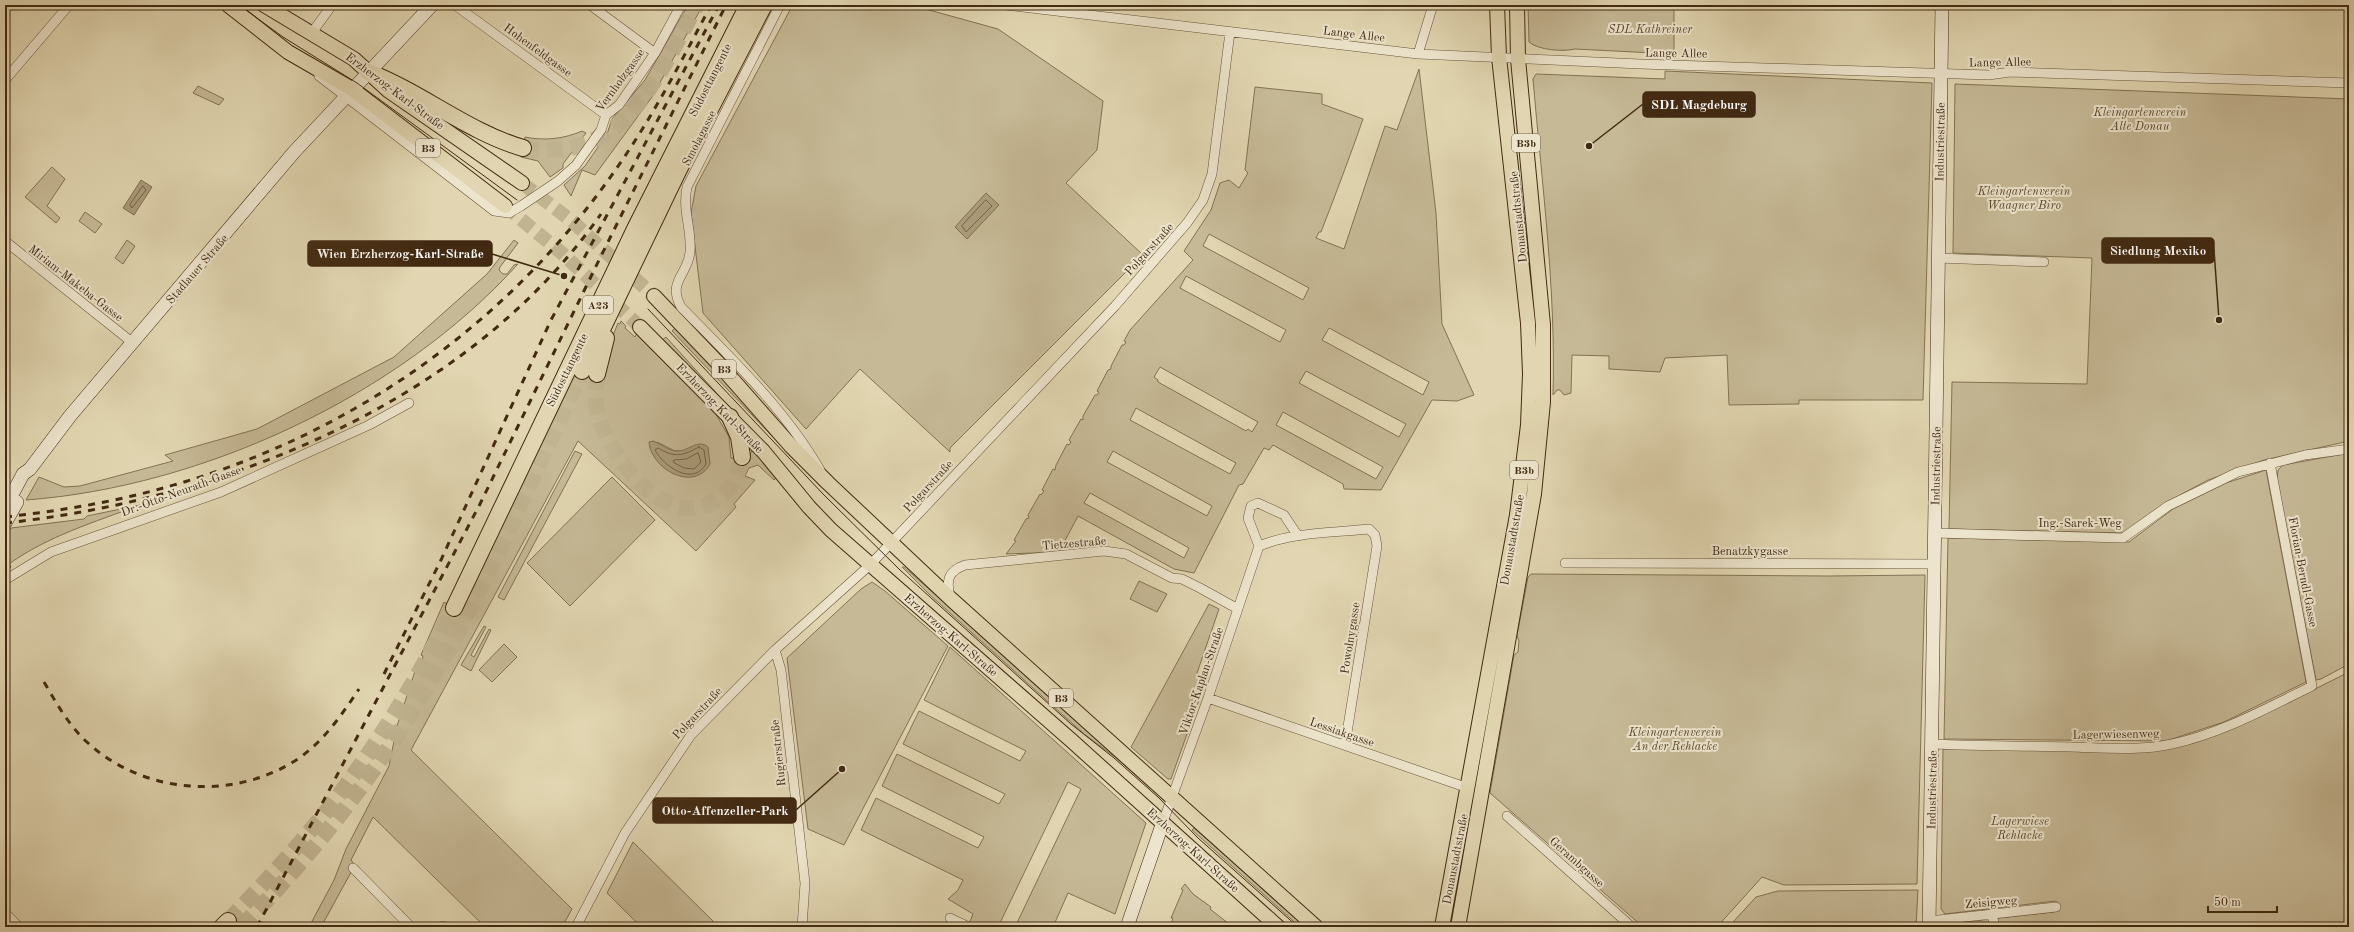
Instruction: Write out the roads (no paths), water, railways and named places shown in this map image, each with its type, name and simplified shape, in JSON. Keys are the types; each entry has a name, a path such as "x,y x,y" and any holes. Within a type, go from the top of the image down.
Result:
{"highway":[{"name":"Südosttangente","path":"454,608 635,229 748,5"},
{"name":"Südosttangente","path":"589,373 605,322 682,162 764,5"},
{"path":"368,72 394,82 492,136 523,148"},
{"path":"730,417 739,437 742,457"}],"main road":[{"name":"Erzherzog-Karl-Straße","path":"228,5 288,52 348,93 499,209"},
{"name":"Erzherzog-Karl-Straße","path":"264,5 310,34 354,59 390,90 522,183"},
{"name":"Donaustadtstraße","path":"1442,927 1517,515 1528,425 1530,374 1528,323 1499,57 1497,5"},
{"name":"Donaustadtstraße","path":"1458,927 1534,494 1543,402 1543,325 1518,59 1517,5"},
{"name":"Erzherzog-Karl-Straße","path":"654,296 717,362 791,446 828,483 950,599 1316,927"},
{"name":"Erzherzog-Karl-Straße","path":"640,327 763,451 809,507 870,565 1162,822 1278,927"}],"street":[{"path":"5,80 69,5"},
{"path":"310,34 332,5"},
{"name":"Stadlauer Straße","path":"5,508 9,490 23,474 30,469 70,416 295,151 432,5"},
{"name":"Hohenfeldgasse","path":"455,5 606,115"},
{"path":"590,5 654,53"},
{"name":"Vernholzgasse","path":"499,209 508,213 558,181 576,164 601,130 606,115 619,105 654,53 681,5"},
{"name":"Smolagasse","path":"675,291 677,282 690,253 685,209 688,187 780,5"},
{"name":"Lange Allee","path":"1006,5 1418,54 1941,74 1989,75 2010,72 2349,83"},
{"path":"1418,54 1433,5"},
{"name":"Industriestraße","path":"1929,924 1933,744 1942,5"},
{"name":"Polgarstraße","path":"576,927 625,833 675,755 691,734 775,650 870,565 1114,306 1187,223 1202,200 1212,174 1230,32"},
{"name":"Miriam-Makeba-Gasse","path":"5,241 133,343"},
{"path":"1938,258 2044,262"},
{"name":"Erzherzog-Karl-Straße","path":"675,291 681,307 737,366 807,446 828,483"},
{"name":"Dr.-Otto-Neurath-Gasse","path":"5,580 51,552 221,492 369,425 409,403"},
{"name":"Ing.-Sarek-Weg","path":"1935,533 2123,538 2168,506 2202,488 2238,472 2305,455 2349,449"},
{"name":"Florian-Berndl-Gasse","path":"2270,463 2312,686"},
{"name":"Stadlauer Straße","path":"5,523 30,478 30,469"},
{"path":"1258,503 1284,514 1298,536 1273,541 1260,546 1248,518 1251,506 1258,503"},
{"name":"Powolnygasse","path":"1298,536 1369,529 1375,535 1377,546 1345,745"},
{"name":"Viktor-Kaplan-Straße","path":"1162,822 1208,698 1260,546"},
{"name":"Tietzestraße","path":"950,599 948,579 955,568 965,565 1104,551 1126,554 1172,578 1182,579 1238,609"},
{"name":"Benatzkygasse","path":"1566,563 1934,564"},
{"name":"Rugierstraße","path":"775,650 781,670 805,884 802,927"},
{"name":"Lagerwiesenweg","path":"1933,744 2143,748 2171,744 2231,725 2312,686"},
{"name":"Lessiakgasse","path":"1208,698 1468,788"},
{"name":"Gerambgasse","path":"1507,816 1632,927"},
{"path":"1127,927 1162,822"},
{"path":"353,868 411,927"},
{"name":"Zeisigweg","path":"1929,924 1992,914 2056,907"},
{"path":"5,913 19,927"},
{"path":"1992,914 1995,927"},
{"path":"950,918 969,927"}],"water":[{"path":"141,180 152,187 134,215 123,208"},
{"path":"986,193 999,205 967,239 955,227"},
{"path":"653,441 676,451 685,450 700,444 704,445 708,447 710,464 703,472 694,477 684,477 674,474 657,461 649,442"}],"tunnel":[{"path":"523,148 558,150 587,143 612,129 632,110 651,87 667,61 697,5"},
{"path":"522,183 573,222 654,296"},
{"path":"505,206 563,254 640,327"},
{"path":"241,927 288,877 332,825 393,742 411,713 436,672 481,588 582,371"},
{"path":"597,374 596,406 598,416 605,433 615,451 628,469 643,486 660,499 679,507 697,508 716,500 722,496 734,481 737,476 742,457"},
{"path":"228,921 292,852 347,784 396,711 454,608"}],"tram line":[{"path":"239,5 283,37 357,83 517,200"},
{"path":"648,309 824,495 900,570 1071,724 1114,758 1159,798 1198,838 1298,927"}],"railway":[{"path":"5,517 116,500 204,476 274,449 340,417 403,379 462,335 517,286 568,231 614,172 641,132 711,5"},
{"path":"384,674 441,560 551,320 719,5"},
{"path":"257,927 480,504 726,5"},
{"path":"5,523 89,511 173,491 256,464 337,430 413,388 483,338 547,280 601,214"},
{"path":"44,682 75,729 88,743 111,761 137,774 165,782 193,786 222,786 250,780 277,771 311,749 340,716 359,689"}],"place":[{"name":"SDL Magdeburg","path":"1589,146"},
{"name":"Wien Erzherzog-Karl-Straße","path":"564,276"},
{"name":"Siedlung Mexiko","path":"2219,320"},
{"name":"Otto-Affenzeller-Park","path":"842,769"}],"park label":[{"name":"SDL Kathreiner","path":"1650,29"},
{"name":"Kleingartenverein Alte Donau","path":"2140,119"},
{"name":"Kleingartenverein Waagner Biro","path":"2024,198"},
{"name":"Kleingartenverein An der Rehlacke","path":"1675,739"},
{"name":"Lagerwiese Rehlacke","path":"2020,828"}]}
